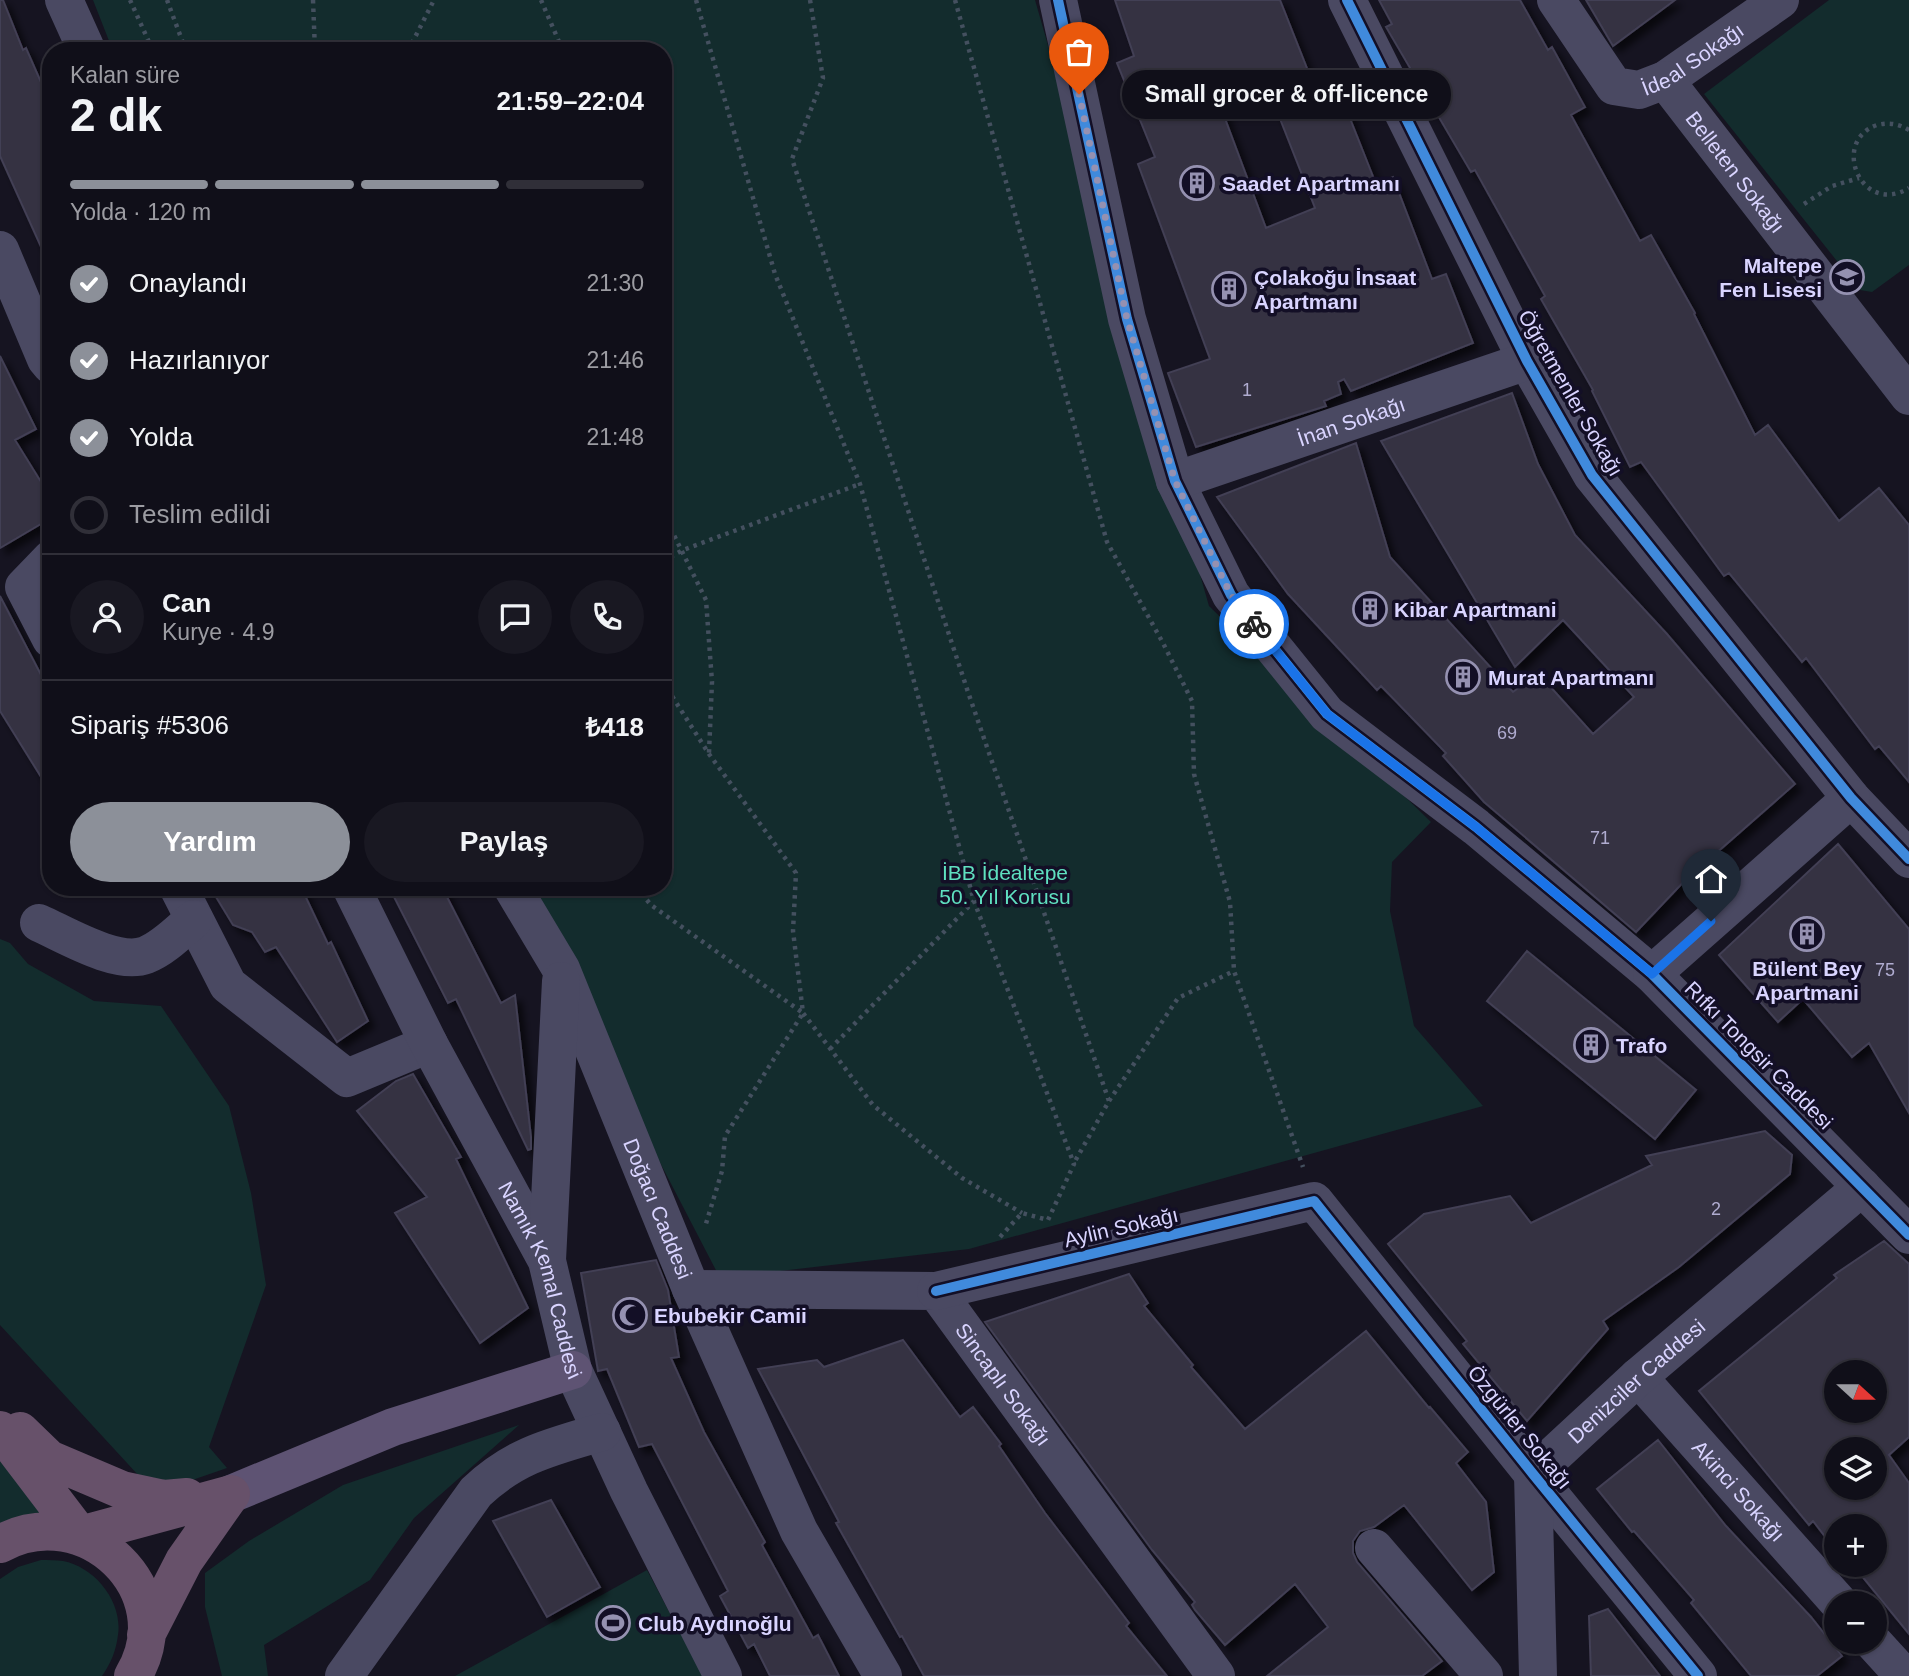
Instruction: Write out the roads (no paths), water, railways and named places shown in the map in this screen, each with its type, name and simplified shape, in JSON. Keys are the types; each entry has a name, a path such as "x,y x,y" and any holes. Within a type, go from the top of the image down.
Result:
{"highway":[{"path":"0,1412 49,1459 122,1490 164,1499 231,1494"},
{"path":"0,1430 80,1535"},
{"path":"80,1535 231,1494"},
{"path":"146,1635 184,1561 231,1494"},
{"path":"0,1544 27,1533 54,1530 80,1535 103,1547 122,1563 137,1585 145,1609 146,1635 141,1664 134,1676"},
{"path":"146,1635 164,1676"}],"main road":[{"path":"231,1494 393,1427 573,1370"}],"street":[{"path":"64,0 84,42"},
{"name":"Rıfkı Tongsir Caddesi","path":"1058,0 1127,319 1175,481 1231,595 1327,714 1476,827 1652,974 1909,1235"},
{"name":"Öğretmenler Sokağı","path":"1347,0 1527,361 1592,475 1851,798 1909,859"},
{"name":"İdeal Sokağı","path":"1556,0 1614,86 1639,90 1665,79 1780,0"},
{"name":"Belleten Sokağı","path":"1665,79 1909,396"},
{"path":"0,250 42,350"},
{"name":"İnan Sokağı","path":"1175,481 1527,361"},
{"path":"42,568 24,587 42,622"},
{"path":"1652,974 1851,798"},
{"name":"Namık Kemal Caddesi","path":"355,896 429,1044 547,1261 573,1370 629,1491 723,1676"},
{"name":"Doğacı Caddesi","path":"517,896 561,969 691,1289 799,1531 883,1676"},
{"path":"186,903 228,985 348,1078 429,1044"},
{"path":"39,923 110,954 132,958 145,956 157,949 186,903"},
{"path":"547,1261 561,969"},
{"name":"Denizciler Caddesi","path":"1533,1474 1638,1377 1862,1187"},
{"name":"Aylin Sokağı","path":"936,1292 1314,1201"},
{"name":"Özgürler Sokağı","path":"1314,1201 1699,1676"},
{"path":"691,1289 936,1292"},
{"name":"Sincaplı Sokağı","path":"936,1292 1216,1676"},
{"name":"Akinci Sokağı","path":"1638,1377 1828,1591"},
{"path":"344,1676 476,1492 492,1477 531,1454 602,1432"},
{"path":"1533,1474 1538,1676"},
{"path":"1374,1548 1484,1676"},
{"path":"1884,1654 1904,1676"}],"place":[{"name":"Small grocer & off-licence","path":"1079,94"},
{"name":"Saadet Apartmanı","path":"1197,183"},
{"name":"Maltepe Fen Lisesi","path":"1847,277"},
{"name":"Çolakoğu İnsaat Apartmanı","path":"1229,289"},
{"name":"Kibar Apartmani","path":"1370,609"},
{"name":"Murat Apartmanı","path":"1463,677"},
{"name":"Bülent Bey Apartmani","path":"1807,934"},
{"name":"Trafo","path":"1591,1045"},
{"name":"Ebubekir Camii","path":"630,1315"},
{"name":"Club Aydınoğlu","path":"613,1623"}],"park label":[{"name":"İBB İdealtepe 50. Yıl Korusu","path":"1005,884"}]}
